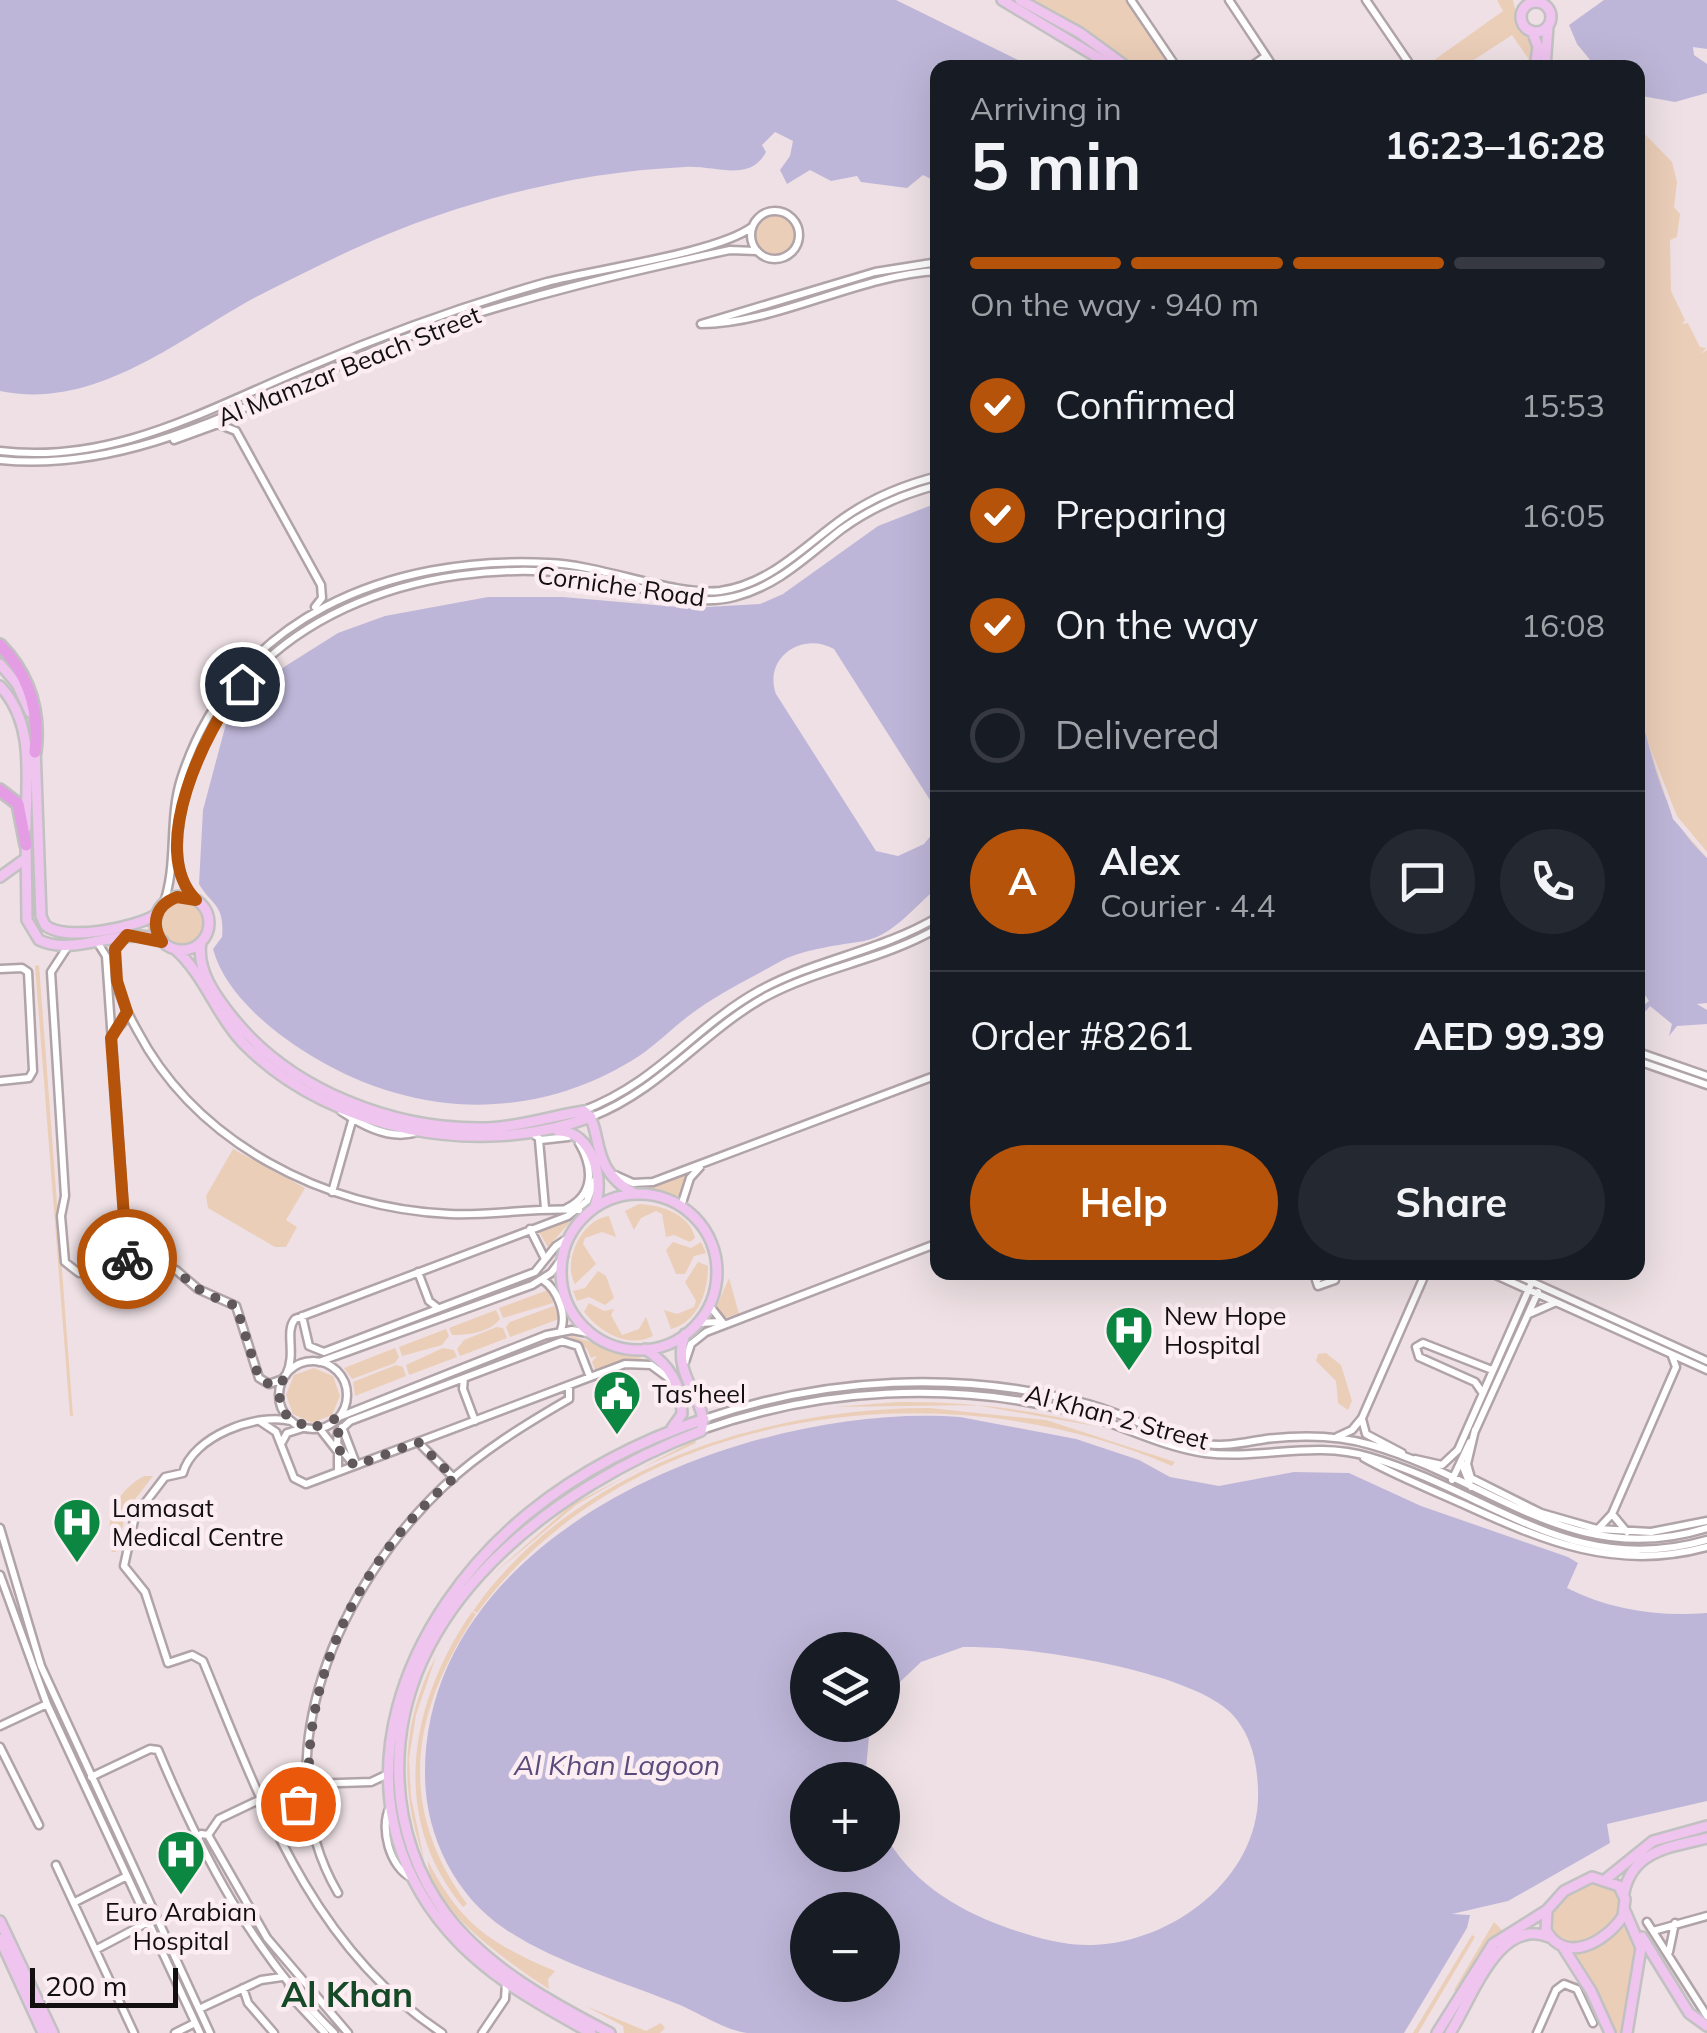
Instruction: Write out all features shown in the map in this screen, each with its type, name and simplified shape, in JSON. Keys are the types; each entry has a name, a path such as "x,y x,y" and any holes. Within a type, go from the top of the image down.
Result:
{"highway":[{"path":"0,645 29,689 36,725 35,752"},
{"path":"0,790 18,804 26,851"}],"main road":[{"path":"1002,0 1074,38 1105,60"},
{"path":"1020,0 1080,33 1117,60"},
{"path":"1518,0 1524,24 1532,31 1538,47 1536,60"},
{"path":"1522,14 1537,1 1548,9 1546,60"},
{"path":"1532,31 1548,26"},
{"path":"0,664 27,704 35,752 41,916 62,940"},
{"path":"0,686 14,705 24,732 30,928 42,942 144,935 162,942 174,949 246,1046 292,1082 328,1102 380,1121 476,1137 539,1131 586,1114 594,1136 599,1192 592,1210 571,1236 564,1256 567,1299 593,1334 617,1346 645,1349 685,1334 698,1323 709,1305 716,1283 714,1252 706,1231 681,1206 656,1196 635,1194 592,1210"},
{"path":"0,877 14,870 26,851"},
{"path":"62,940 129,926 181,896 196,900 209,920 201,942 202,966 234,1019 274,1059 320,1088 370,1109 482,1128 566,1131 582,1140 599,1167 635,1194"},
{"path":"160,909 156,930 162,942"},
{"path":"174,949 191,949 201,942"},
{"path":"582,1140 586,1130 594,1136"},
{"path":"685,1334 680,1356 684,1378 704,1419 700,1431"},
{"path":"645,1349 665,1364 693,1414 696,1408 692,1396"},
{"path":"659,1436 678,1423 681,1397"},
{"name":"Al Khan 2 Street","path":"591,2033 506,1982 448,1930 414,1879 389,1790 394,1716 412,1662 458,1586 510,1530 567,1486 659,1436 704,1419"},
{"name":"Al Khan 2 Street","path":"610,2033 496,1963 464,1934 422,1874 408,1838 399,1786 401,1734 409,1698 448,1619 512,1542 597,1479 700,1431"},
{"path":"409,1698 412,1662"},
{"path":"1606,1878 1653,1841 1707,1826"},
{"path":"1627,2033 1640,1962 1640,1942 1625,1910 1630,1874 1646,1857 1707,1838"},
{"path":"1437,2033 1489,1948 1508,1932 1546,1910 1575,1884 1592,1877 1606,1878 1624,1896"},
{"path":"1546,1910 1545,1926 1551,1938"},
{"path":"1564,1947 1578,1948 1600,1939 1619,1923 1625,1910"},
{"path":"0,1920 52,2033"},
{"path":"1634,1927 1661,1954 1665,1974 1689,2012 1707,2026"},
{"path":"1450,2033 1503,1947 1530,1933 1551,1938 1564,1947 1585,1979 1610,2033"},
{"path":"0,1939 43,2033"},
{"path":"1640,1962 1665,1974"},
{"path":"526,1995 550,2006 557,2003"}],"street":[{"path":"1131,0 1172,60"},
{"path":"1229,0 1269,60"},
{"path":"1366,0 1407,60"},
{"path":"1261,60 1266,56"},
{"path":"773,211 786,214 798,229 797,244 783,258 768,258 756,251 752,228 760,216 773,211"},
{"name":"Al Mamzar Beach Street","path":"0,451 60,453 132,440 435,317 582,273 729,240 752,228"},
{"name":"Al Mamzar Beach Street","path":"0,460 82,460 158,442 314,374 464,318 602,278 730,250 756,251"},
{"path":"930,263 887,268 701,324 780,309 888,278 930,273"},
{"path":"777,300 780,309"},
{"path":"158,442 218,424 238,435 322,588 318,604 284,630"},
{"name":"Corniche Road","path":"160,909 170,880 175,802 193,747 228,687 284,630 322,608 380,584 491,563 567,564 690,590 725,590 786,564 875,498 930,479"},
{"name":"Corniche Road","path":"196,900 185,888 178,854 187,788 200,751 226,705 251,674 290,638 325,616 410,585 496,572 582,574 686,599 725,599 781,577 879,506 930,488"},
{"path":"586,1114 656,1073 716,1020 762,990 887,944 930,922"},
{"path":"586,1114 644,1091 724,1025 768,995 884,955 930,932"},
{"path":"122,936 115,949 115,962 127,1012 165,1076 219,1128 280,1169 332,1192 383,1206 438,1214 579,1210"},
{"path":"62,940 51,972 66,1196 61,1213 64,1259 76,1272 172,1268 204,1293 232,1302 242,1314 259,1378 269,1384 302,1363 340,1357 542,1279 564,1256"},
{"path":"96,940 106,956 128,1270"},
{"path":"0,969 22,968 28,972 33,1073 28,1078 0,1081"},
{"path":"111,1038 127,1012"},
{"path":"110,1018 139,1035"},
{"path":"1645,1054 1707,1076"},
{"path":"1645,1063 1707,1085"},
{"path":"291,1421 280,1401 294,1357 290,1325 302,1316 579,1210 592,1191 599,1167 624,1180 643,1184 930,1079"},
{"path":"328,1102 361,1125 401,1136 423,1129"},
{"path":"332,1192 352,1133 351,1120"},
{"path":"352,1133 361,1125"},
{"path":"543,1223 539,1131 569,1137 582,1148 589,1185 580,1200 565,1208"},
{"path":"681,1206 691,1175 710,1161"},
{"path":"530,1229 545,1261"},
{"path":"302,1316 302,1327 313,1350 324,1352 535,1272 571,1236"},
{"path":"684,1378 686,1355 693,1341 722,1323 930,1246"},
{"path":"418,1272 429,1301 427,1313"},
{"path":"542,1279 553,1289 564,1316 560,1331"},
{"path":"1336,1438 1352,1430 1362,1418 1422,1280"},
{"path":"1506,1280 1530,1286"},
{"path":"1521,1280 1707,1361"},
{"path":"1512,1283 1521,1306"},
{"path":"1362,1418 1366,1434 1394,1446 1408,1459 1437,1466 1449,1462 1530,1286"},
{"path":"492,1288 516,1290"},
{"path":"1539,1290 1556,1303 1707,1370"},
{"path":"1452,1480 1539,1290"},
{"path":"429,1301 440,1308"},
{"path":"1528,1315 1556,1303"},
{"path":"709,1305 722,1323"},
{"path":"698,1323 722,1323"},
{"path":"282,1448 285,1434 319,1428 358,1407 542,1336 560,1331 593,1334"},
{"path":"526,1354 542,1336"},
{"path":"342,1427 570,1340 578,1346 590,1377"},
{"path":"340,1357 354,1341"},
{"path":"293,1342 300,1353 337,1371 345,1384 346,1399 338,1418 338,1472"},
{"path":"1482,1395 1475,1382 1420,1357 1416,1347 1423,1344 1481,1370 1493,1370"},
{"path":"1598,1530 1612,1514 1670,1383 1676,1365 1672,1354"},
{"path":"1448,1370 1454,1357"},
{"path":"1670,1383 1690,1362"},
{"path":"259,1420 274,1429 300,1482 358,1465 625,1364 643,1363 663,1372 681,1397"},
{"path":"569,1385 583,1376 586,1366"},
{"path":"464,1378 463,1389 475,1420"},
{"path":"453,1382 463,1389"},
{"name":"Al Khan 2 Street","path":"704,1419 829,1388 942,1383 1066,1398 1223,1454 1312,1448 1358,1454 1562,1540 1623,1550 1704,1543"},
{"path":"549,1408 570,1397 569,1385"},
{"path":"338,1893 319,1852 309,1794 314,1707 341,1627 388,1551 454,1478 559,1400 557,1390"},
{"name":"Al Khan 2 Street","path":"700,1431 818,1400 939,1393 1055,1408 1176,1446 1225,1446 1300,1436 1336,1438 1408,1459 1567,1530 1643,1539 1707,1524"},
{"path":"358,1407 382,1409"},
{"path":"304,1428 291,1421 259,1420 206,1441 189,1456 183,1473 169,1474 152,1490 130,1529 124,1563 147,1596 168,1663 192,1655 204,1661 262,1802 309,1893 340,1938 383,1986 440,2032"},
{"path":"338,1449 342,1427"},
{"path":"342,1427 349,1454 358,1465"},
{"path":"319,1428 358,1465"},
{"path":"1475,1430 1468,1473 1476,1482 1576,1525 1629,1533 1707,1524"},
{"path":"1176,1446 1180,1437"},
{"path":"418,1442 454,1478"},
{"path":"1358,1454 1570,1549 1628,1558 1690,1552 1704,1543"},
{"path":"1462,1460 1462,1474 1471,1488"},
{"path":"1500,1502 1512,1498"},
{"path":"1612,1514 1629,1533"},
{"path":"1567,1530 1576,1525"},
{"path":"0,1528 32,1644 210,2033"},
{"path":"1562,1540 1570,1549"},
{"path":"0,1576 47,1704 200,2033"},
{"path":"16,1627 32,1644"},
{"path":"0,1726 47,1704"},
{"path":"0,1746 39,1825"},
{"path":"91,1778 104,1768 150,1748 158,1750 215,1876 271,1962 334,2033"},
{"path":"208,1836 220,1819 249,1806 262,1802 291,1803 327,1785 370,1782 388,1774"},
{"path":"370,1782 389,1790"},
{"path":"197,1839 201,1834 208,1836 273,1946 348,2033"},
{"path":"56,1865 134,2033"},
{"path":"74,1902 127,1876"},
{"path":"1653,1931 1707,1916"},
{"path":"97,1949 148,1922"},
{"path":"1647,1922 1661,1954 1707,2016"},
{"path":"1661,1954 1676,1924"},
{"path":"261,1980 271,1962"},
{"path":"198,2009 261,1980 286,1980"},
{"path":"286,1980 296,2002 325,2033"},
{"path":"482,2033 504,1999 506,1982"},
{"path":"1538,2033 1556,1990 1564,1984 1577,1990 1593,2023"},
{"path":"244,1988 248,2003 274,2033"},
{"path":"175,2033 195,2023"}],"shaded area":[{"path":"1032,0 1125,0 1166,60 1126,60"},
{"path":"1497,0 1513,0 1519,27 1533,44 1531,60 1512,35 1474,60 1434,60 1503,11"},
{"path":"1645,134 1672,162 1677,182 1674,207 1680,214 1677,237 1670,240 1671,291 1685,320 1682,324 1688,323 1700,347 1706,348 1701,354 1707,350 1707,858 1680,826 1655,767 1645,731"},
{"path":"774,215 788,221 794,235 788,249 774,255 760,249 754,235 760,221"},
{"path":"183,900 198,907 205,922 198,937 183,944 168,937 161,922 168,907"},
{"path":"39,965 73,1416 35,966"},
{"path":"233,1149 305,1188 286,1220 297,1227 286,1247 275,1247 208,1208 206,1196"},
{"path":"685,1173 684,1189 677,1197 641,1188"},
{"path":"639,1204 673,1212 687,1223 695,1238 690,1242 674,1235 666,1237 662,1214 656,1211 641,1218 634,1230 625,1211"},
{"path":"578,1213 548,1247 537,1229"},
{"path":"609,1216 616,1237 602,1232 585,1238 583,1244 596,1264 575,1284 571,1264 577,1242 590,1225"},
{"path":"673,1242 691,1248 701,1242 706,1253 694,1256 685,1274 676,1274 666,1250"},
{"path":"698,1262 708,1266 700,1305 688,1320 671,1329 664,1310 677,1314 694,1307 696,1301 685,1282"},
{"path":"598,1271 606,1276 614,1298 605,1305 589,1297 577,1301 573,1291 585,1288"},
{"path":"729,1278 739,1314 723,1318 715,1310"},
{"path":"548,1290 553,1303 503,1318 499,1308"},
{"path":"589,1303 604,1311 614,1309 611,1315 622,1335 639,1329 646,1317 653,1336 634,1341 606,1332 584,1312"},
{"path":"554,1306 559,1319 510,1337 506,1327 510,1322"},
{"path":"496,1310 500,1319 490,1327 452,1335 449,1328"},
{"path":"503,1328 507,1338 460,1356 457,1349 464,1340"},
{"path":"446,1329 449,1336 442,1345 402,1356 399,1347"},
{"path":"566,1334 653,1362 627,1360 596,1372 592,1362 597,1356 591,1358 587,1349"},
{"path":"395,1348 399,1357 395,1363 352,1379 344,1368"},
{"path":"443,1348 454,1350 457,1357 409,1375 406,1365"},
{"path":"1326,1353 1341,1365 1352,1401 1348,1410 1338,1403 1336,1381 1316,1361 1318,1354"},
{"path":"396,1365 403,1367 406,1376 355,1396 353,1382"},
{"path":"314,1368 333,1376 340,1396 332,1415 312,1423 293,1414 286,1395 294,1375"},
{"path":"898,1386 997,1390 1094,1410 955,1389 832,1391"},
{"path":"898,1402 973,1405 835,1407"},
{"path":"978,1405 1046,1415 1095,1426"},
{"path":"929,1408 1046,1420 1175,1462 1172,1466 1084,1435 990,1418 893,1414 798,1424 705,1448 619,1488 542,1542 477,1613 473,1611 514,1562 563,1519 617,1484 676,1456 737,1435 801,1420"},
{"path":"691,1427 562,1497 472,1573 520,1526 573,1488 630,1455"},
{"path":"695,1440 696,1443 642,1468"},
{"path":"144,1476 153,1476 126,1511 117,1508 126,1513 116,1552 112,1552 110,1529 114,1508 126,1490"},
{"path":"626,1476 576,1505 490,1577 571,1505"},
{"path":"472,1612 476,1614 437,1686 421,1758 421,1794 429,1831 444,1867 467,1904 463,1907 439,1872 424,1835 417,1798 416,1759 434,1683"},
{"path":"436,1656 416,1715 409,1759 411,1797 424,1859 410,1807 408,1756 416,1706"},
{"path":"428,1861 452,1901 480,1930 555,1971 548,1979 549,1989 494,1950 456,1915 431,1879"},
{"path":"1597,1881 1620,1894 1619,1912 1603,1930 1583,1943 1557,1939 1549,1927 1550,1912 1572,1890"},
{"path":"1626,1918 1634,1963 1623,2033 1612,2033 1572,1952 1603,1941"},
{"path":"1494,1922 1502,1930 1484,1948 1459,1992 1454,1990"},
{"path":"1472,1935 1475,1937 1418,2033 1413,2033"},
{"path":"586,2006 646,2031 661,2023 665,2028 660,2033 624,2033 623,2026"}],"water":[{"path":"0,0 896,0 1018,60 930,60 930,178 923,175 907,188 861,182 857,176 831,181 810,170 787,184 780,170 790,156 793,141 775,132 762,145 766,152 759,161 741,170 653,169 591,177 530,189 439,215 370,242 258,296 167,350 103,381 70,391 0,391"},
{"path":"1604,0 1707,0 1707,49 1693,47 1694,55 1707,64 1707,93 1675,102 1645,97 1645,60 1590,60 1577,44 1569,25"},
{"path":"930,506 930,800 834,649 810,643 788,651 775,669 773,681 776,694 876,851 898,856 924,844 930,837 930,894 894,926 875,938 783,960 708,1002 639,1056 600,1078 560,1093 519,1102 436,1102 354,1078 284,1038 240,998 213,949 222,937 222,918 199,884 203,810 227,720 284,667 338,633 385,616 488,597 563,597 689,608 760,604 783,594 878,526"},
{"path":"1645,731 1662,787 1679,825 1707,858 1707,1003 1697,1004 1707,1010 1707,1024 1677,1026 1669,1036 1672,1024 1650,1006 1645,1010 1649,1001 1645,995"},
{"name":"Al Khan Lagoon","path":"960,1417 1076,1439 1139,1460 1170,1477 1219,1486 1294,1472 1349,1473 1421,1506 1568,1557 1578,1563 1567,1588 1583,1596 1635,1610 1707,1613 1707,1801 1607,1824 1610,1843 1508,1901 1452,1914 1470,1915 1467,1928 1404,2033 747,2033 730,2029 680,2005 568,1962 525,1941 487,1915 457,1881 446,1861 430,1819 425,1774 439,1687 479,1612 540,1549 615,1498 700,1459 789,1432 878,1418","holes":["790,1632 900,1632 900,1682 921,1662 963,1647 1063,1656 1143,1673 1180,1684 1231,1713 1252,1748 1258,1789 1255,1821 1245,1850 1229,1876 1207,1898 1154,1932 1124,1941 1082,1945 1048,1940 986,1919 935,1890 900,1856 900,1872 790,1872 790,1762 867,1762 868,1742 790,1742"]}],"pier":[{"path":"1649,745 1677,816 1707,852 1707,858 1673,819"}],"way so far":[{"path":"127,1259 128,1270 172,1268 204,1293 236,1306 242,1314 259,1378 269,1384 283,1379 279,1396 285,1414 297,1425 310,1429 323,1428 337,1418 340,1451 355,1466 418,1442 454,1478 420,1511 388,1551 341,1627 314,1707 308,1757 310,1803 298,1804"}],"place":[{"name":"New Hope Hospital","path":"1129,1372"},
{"name":"Tas'heel","path":"617,1436"},
{"name":"Lamasat Medical Centre","path":"77,1564"},
{"name":"Euro Arabian Hospital","path":"181,1896"}],"district":[{"name":"Al Khan","path":"347,1995"}],"route":[{"path":"127,1259 111,1038 127,1012 117,981 115,949 120,938 127,935 144,935 162,942 156,924 161,907 177,897 196,900 185,888 179,868 187,788 206,739 242,684"}]}
